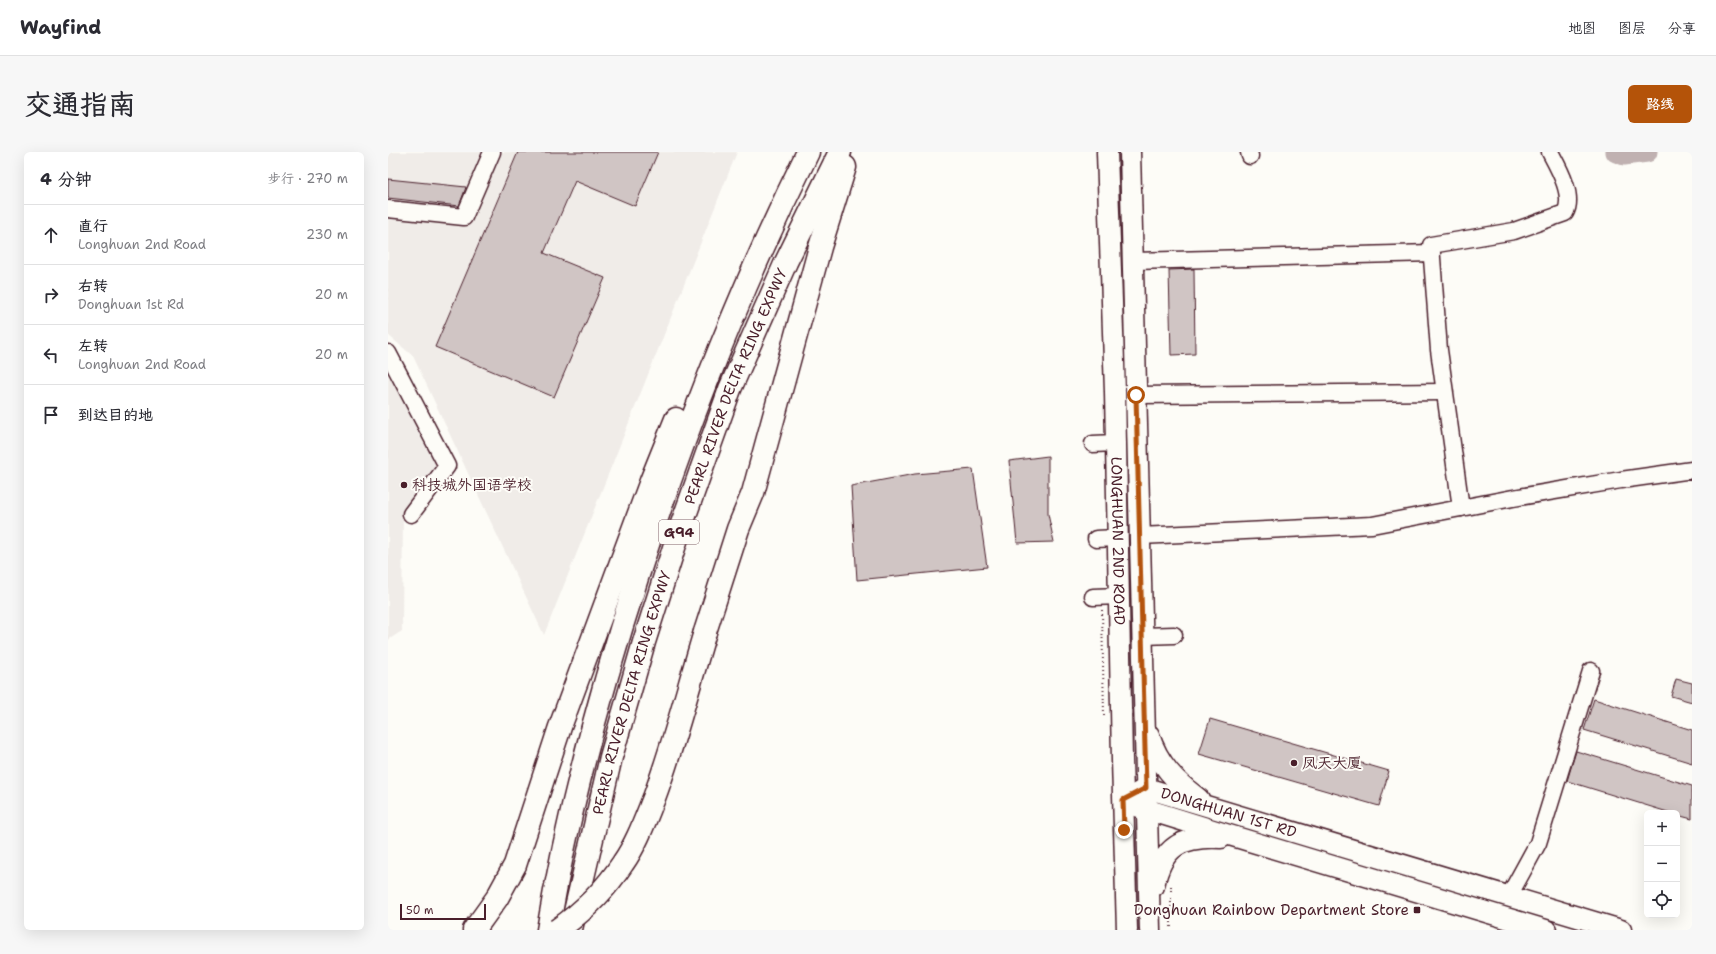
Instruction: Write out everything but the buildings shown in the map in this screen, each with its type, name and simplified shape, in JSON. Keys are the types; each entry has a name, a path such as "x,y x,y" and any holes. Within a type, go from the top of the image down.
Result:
{"highway":[{"name":"PEARL RIVER DELTA RING EXPWY","path":"548,930 569,823 594,720 619,633 655,522 693,414 738,303 808,152"},
{"name":"PEARL RIVER DELTA RING EXPWY","path":"571,930 611,757 644,642 678,535 730,389 786,262 840,152"},
{"path":"558,930 599,894 624,863 642,830 664,772 705,632 738,529 753,493 820,247 850,152"},
{"path":"474,930 497,898 515,865 560,727 651,481 695,372 728,300 789,191"}],"main road":[{"name":"LONGHUAN 2ND ROAD","path":"1107,152 1127,930"},
{"name":"LONGHUAN 2ND ROAD","path":"1130,152 1134,260 1136,395 1150,930"},
{"path":"1145,716 1151,742 1168,772 1190,792 1217,810"},
{"name":"DONGHUAN 1ST RD","path":"1123,800 1146,788 1621,930"},
{"name":"DONGHUAN 1ST RD","path":"1123,800 1147,810 1244,840 1546,930"},
{"path":"1150,909 1158,870 1168,852 1175,845 1199,838 1219,837 1244,840"}],"street":[{"path":"388,209 464,217 492,152"},
{"path":"1461,508 1439,350 1431,245 1514,231 1565,213 1567,210 1566,187 1550,152"},
{"path":"1134,260 1432,253"},
{"path":"388,352 447,466 410,514"},
{"path":"1136,395 1444,392"},
{"path":"1093,444 1115,443"},
{"path":"1140,536 1372,525 1621,480 1692,470"},
{"path":"1096,538 1117,538"},
{"path":"1093,597 1119,596"},
{"path":"1142,636 1174,635"},
{"path":"1509,896 1538,843 1592,671"}],"path":[{"path":"1171,884 1171,930"}],"shaded area":[{"path":"388,152 737,152 544,635 413,356 388,335"},
{"path":"1116,152 1121,152 1137,759 1132,757"},
{"name":"科技城外国语学校","path":"388,377 416,400 438,461 403,510 402,631 388,640"},
{"path":"1135,838 1139,838 1142,930 1137,930"}],"waterway":[{"path":"1616,152 1624,155 1647,152"}],"place":[{"name":"科技城外国语学校","path":"404,485"},
{"name":"凤天大厦","path":"1294,763"},
{"name":"Donghuan Rainbow Department Store","path":"1417,910"}],"route":[{"path":"1124,830 1123,800 1146,788 1136,395"}]}
